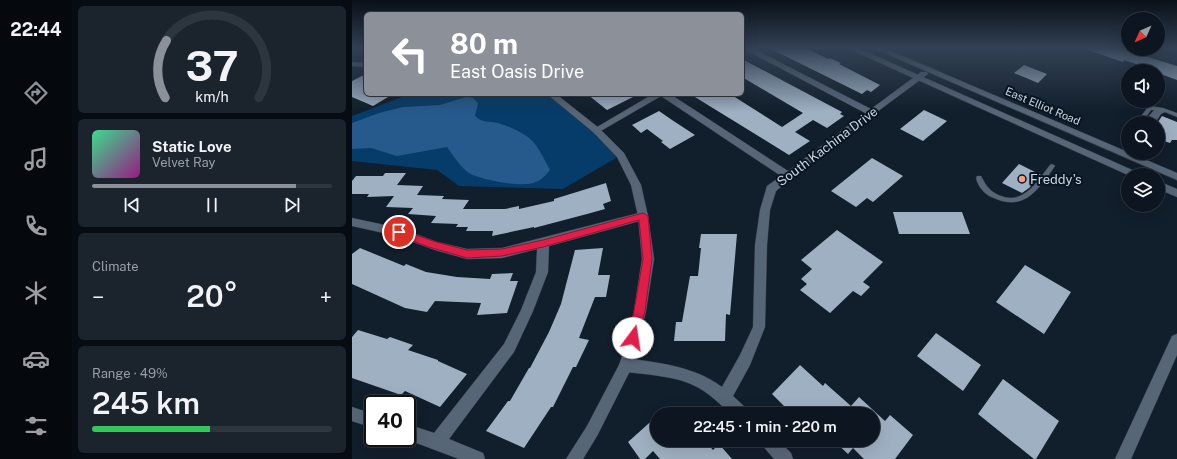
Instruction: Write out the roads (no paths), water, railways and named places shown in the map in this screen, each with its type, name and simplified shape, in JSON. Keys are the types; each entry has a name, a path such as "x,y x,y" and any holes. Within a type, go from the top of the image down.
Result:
{"street":[{"path":"788,69 871,112"},
{"name":"East Elliot Road","path":"905,69 1121,168"},
{"name":"East Elliot Road","path":"927,69 1177,176"},
{"name":"South Kachina Drive","path":"724,397 745,360 759,327 761,245 765,210 771,189 787,175 921,76"},
{"path":"554,96 596,130 620,155 636,186 643,216 648,259 640,311 626,365 592,431 574,459"},
{"path":"596,130 656,96"},
{"path":"667,96 787,175"},
{"path":"1165,188 1177,193"},
{"path":"352,222 399,232 435,246 467,254 502,252 543,243 643,216"},
{"path":"437,442 509,348 527,311 542,272 543,243"},
{"path":"1123,459 1177,340"},
{"path":"626,365 659,370 697,380 724,397 735,407"},
{"path":"352,414 364,418"},
{"path":"416,435 477,459"},
{"path":"774,447 785,459"}],"lane":[{"path":"1144,116 1150,108 1158,109 1177,116"},
{"path":"1152,116 1158,109"},
{"path":"1157,116 1159,113 1164,111"},
{"path":"979,178 980,185 996,197 1009,201 1020,200 1028,196 1052,166"}],"place":[{"name":"Freddy's","path":"1022,179"}]}
